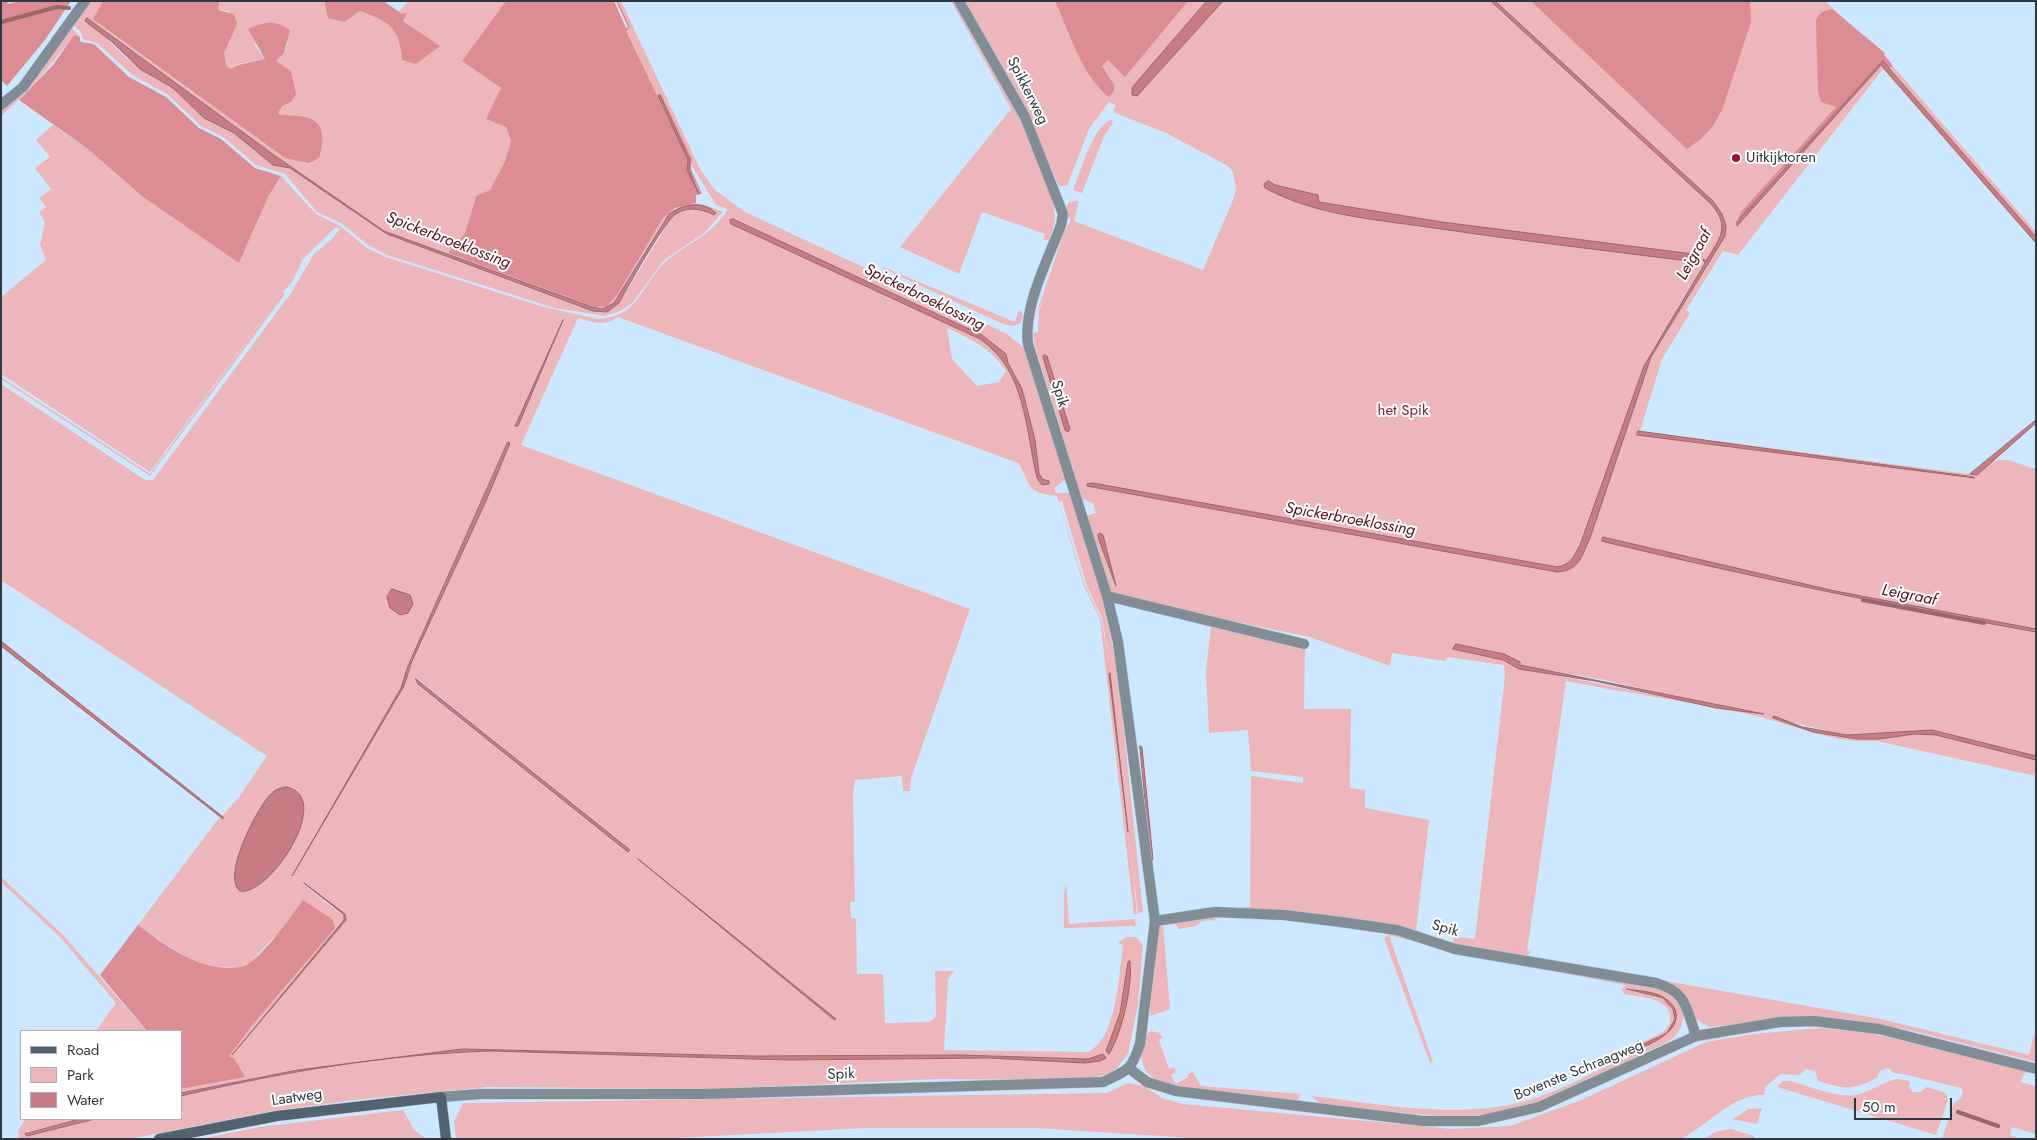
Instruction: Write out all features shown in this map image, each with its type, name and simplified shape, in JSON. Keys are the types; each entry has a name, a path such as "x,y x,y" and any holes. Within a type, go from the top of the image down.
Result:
{"street":[{"path":"1,105 23,87 86,1"},
{"name":"Spikkerweg","path":"959,1 1025,117 1059,199"},
{"name":"Spik","path":"442,1097 480,1094 705,1094 1104,1082 1130,1069 1140,1044 1155,921 1118,642 1107,596 1028,344 1026,330 1030,308 1061,225 1063,214 1059,199"},
{"path":"1107,596 1304,644"},
{"name":"Spik","path":"1155,921 1215,912 1341,922 1397,930 1455,948 1656,983 1672,988 1682,999 1696,1036"},
{"name":"Bovenste Schraagweg","path":"1130,1069 1148,1082 1176,1091 1423,1121 1478,1121 1539,1107 1696,1036 1780,1022 1814,1021 1880,1029 2036,1069"},
{"path":"442,1097 446,1135"},
{"name":"Laatweg","path":"159,1139 278,1116 442,1097"}],"green space":[{"path":"89,1 103,1 94,19 285,158 311,119 278,114 282,106 291,102 276,61 284,53 288,43 254,44 265,59 238,64 231,69 226,66 223,53 237,24 228,11 218,10 220,1 324,1 328,17 343,22 360,11 379,19 391,27 401,49 402,60 439,46 402,20 407,14 402,14 383,1 399,11 409,1 506,1 462,61 501,88 506,126 511,141 505,161 490,190 476,196 465,233 449,253 595,306 612,301 663,218 670,212 684,205 699,204 723,212 704,233 664,260 633,302 622,310 605,316 555,308 387,255 368,245 341,223 317,212 285,174 256,165 222,136 201,126 167,94 131,74 97,43 83,39 80,31 73,25","holes":["87,19 274,155 384,231 602,309 614,303 665,219 691,205 703,206 715,211 714,215 693,210 673,215 619,303 602,312 593,311 387,234 290,168 273,165 234,133 204,118 173,88 145,72 126,58"]},
{"path":"618,1 621,1 701,171 715,190 745,212 1007,334 1024,348 1066,479 1054,488 1056,493 1070,493 1103,601 1117,666 1143,912 1138,914 1129,835 1137,914 1134,915 1100,619 1084,586 1057,496 1046,495 1034,490 1018,463 618,317 603,323 578,318 521,445 970,609 911,778 910,791 903,791 902,776 855,780 853,793 855,902 850,902 851,918 856,918 857,974 883,974 885,1023 929,1022 936,1015 935,971 954,971 948,979 944,1050 1088,1052 1098,1045 1111,1020 1118,988 1123,945 1118,943 1126,937 1136,937 1143,945 1138,1004 1128,1054 1117,1068 1110,1073 1087,1080 939,1079 713,1089 487,1087 354,1100 272,1111 129,1139 19,1139 18,1131 24,1120 76,1120 27,1132 25,1134 27,1136 91,1120 182,1120 182,1096 296,1072 414,1056 453,1053 492,1051 787,1060 988,1058 1085,1063 1100,1061 1106,1057 1103,1054 1088,1059 960,1055 753,1056 462,1049 298,1070 182,1093 182,1089 244,1077 234,1058 228,1056 254,1023 275,936 249,964 241,967 217,968 188,959 138,925 219,818 223,818 222,816 239,797 267,756 1,580 1,384 145,480 153,480 287,298 290,300 288,298 314,254 331,240 340,229 336,227 303,259 292,282 283,292 285,294 150,476 1,379 1,377 150,474 282,293 150,472 1,374 1,297 46,260 40,245 45,222 39,212 46,207 39,198 51,189 35,168 50,157 36,140 53,125 88,149 143,197 239,263 268,197 281,176 316,214 340,226 367,248 386,257 544,307 598,319 613,316 633,304 652,277 669,259 708,232 728,209 716,205 692,166 692,159 661,95 656,97 625,30 630,27","holes":["731,219 982,335 992,343 1003,355 1012,371 1032,427 1039,473 1042,479 1049,481 1044,484 1037,478 1022,402 1016,384 996,353 980,339 731,224","563,320 518,426 516,424","947,328 972,340 987,350 1006,371 999,382 977,386 952,359","508,442 486,501 412,661 404,686 292,875 401,688 408,666","1062,501 1087,586 1102,618 1109,660 1101,619 1085,585 1059,502","1110,673 1128,832 1127,831","418,679 629,850 628,852 418,684","304,885 345,914 346,920 232,1055 344,920 344,916","1128,962 1131,962 1122,1017 1112,1049 1106,1051 1120,1013"]},
{"path":"951,1 954,1 1016,109 1053,199 1055,222 1049,240 1043,240 1045,234 982,212 959,274 900,247 1011,109"},
{"name":"het Spik","path":"965,1 1825,1 1889,60 1884,67 2036,244 1883,69 1738,255 1723,251 1686,310 1690,313 1662,359 1640,431 1976,475 1998,460 2011,461 2036,469 2036,776 1877,741 1860,741 1827,736 1724,709 1566,681 1527,951 1530,951 1527,958 1470,948 1469,946 1453,945 1454,936 1475,939 1505,676 1504,665 1448,657 1445,661 1392,653 1390,666 1310,637 1119,598 1111,592 1086,516 1096,513 1093,503 1083,499 1080,492 1035,346 1033,333 1038,332 1039,311 1044,296 1034,320 1065,230 1071,220 1067,216 1066,206 1070,202 1079,201 1074,221 1203,270 1233,200 1236,189 1233,172 1228,166 1166,133 1115,113 1113,110 1116,105 1109,102 1089,129 1067,186 1059,186 1021,99","holes":["1714,249 1717,250 1676,316 1679,305 1705,262 1703,259 1706,261","1046,355 1070,429 1068,432 1065,430 1043,357","1707,441 1975,478 1844,462","1513,665 1600,679 1743,712 1519,668","1776,719 1865,739 1819,733"]},
{"path":"72,28 80,37 74,35 40,77 1,116 1,111"},
{"path":"1893,66 2036,232 2036,237 1891,69"},
{"path":"1112,120 1113,123 1104,136 1082,193 1073,190 1099,130 1105,123"},
{"path":"883,267 1015,322 1019,310 1023,314 1021,323 1013,326 1003,324"},
{"path":"1211,625 1305,644 1304,709 1351,709 1350,788 1365,790 1365,808 1429,820 1416,930 1423,932 1422,935 1217,909 1250,907 1251,776 1303,783 1303,777 1251,771 1248,730 1209,733 1206,673"},
{"path":"1,877 63,935 146,1030 97,1030 116,1003 61,938 1,882"},
{"path":"1066,883 1069,924 1135,919 1136,926 1064,928 1064,893"},
{"path":"1212,917 1216,920 1202,921 1196,926 1179,929 1175,923 1163,925 1170,1009 1151,1016 1157,927 1162,923"},
{"path":"1391,933 1663,989 1671,994 1681,1007 1683,1022 1675,1036 1668,1042 1564,1092 1527,1106 1502,1112 1450,1116 1423,1115 1319,1103 1312,1096 1419,1109 1446,1110 1499,1107 1537,1098 1613,1063 1625,1049 1658,1035 1670,1023 1670,1015 1667,1008 1656,1000 1624,994 1622,989 1625,985 1467,955 1389,935 1433,1062 1430,1063 1384,938"},
{"path":"1620,973 1881,1019 2029,1055 2036,1027 2036,1062 1909,1030 1845,1019 1787,1018 1709,1027 1694,1018 1678,991"},
{"path":"1821,1028 1870,1033 2026,1071 2020,1082 2036,1086 2036,1134 2012,1127 2010,1135 2021,1139 1942,1139 1954,1103 1961,1098 1963,1092 1961,1088 1894,1073 1888,1068 1880,1071 1877,1078 1854,1087 1835,1086 1818,1081 1815,1071 1806,1069 1799,1075 1781,1074 1766,1086 1764,1095 1752,1096 1731,1105 1681,1139 1208,1139 1034,1128 867,1128 655,1139 456,1139 454,1122 463,1103 1107,1093 1128,1083 1144,1086 1162,1098 1183,1104 1452,1129 1510,1126 1579,1101 1706,1042 1754,1034"},
{"path":"1151,1031 1160,1033 1163,1038 1159,1040 1169,1069 1174,1067 1176,1073 1171,1075 1176,1084 1193,1072 1201,1086 1301,1094 1297,1101 1222,1095 1181,1089 1165,1084 1149,1075 1142,1062 1144,1040"},
{"path":"1897,1079 1910,1081 1909,1087 1913,1092 1920,1092 1927,1087 1946,1093 1948,1100 1936,1135 1777,1087 1783,1081 1790,1081 1825,1092 1852,1095 1860,1094"},
{"path":"1762,1108 1757,1124 1732,1119 1749,1109"},
{"path":"403,1110 415,1131 427,1139 200,1139 260,1127"},
{"path":"1731,1129 1754,1136 1754,1139 1704,1139 1715,1132"}],"shaded area":[{"path":"1,1 7,1 8,4 21,1 71,1 45,40 7,86 1,80"},
{"path":"103,1 220,1 218,10 234,14 237,24 224,53 226,66 231,69 238,65 265,59 248,29 274,23 290,30 284,53 276,61 291,71 296,94 291,102 282,106 278,114 303,117 316,122 322,136 322,148 319,158 309,163 285,158 93,19"},
{"path":"324,1 383,1 402,14 407,13 403,21 440,46 416,64 402,60 401,49 395,33 386,23 360,11 344,22 328,18"},
{"path":"506,1 614,1 626,28 628,27 616,1 618,1 630,27 626,31 688,160 687,170 700,193 689,170 690,160 661,94 692,159 691,169 702,194 696,195 696,203 675,208 663,218 617,295 607,306 595,307 448,253 465,233 476,196 490,190 505,161 511,141 506,127 486,119 501,88 462,61"},
{"path":"1055,1 1188,1 1125,77 1108,60 1102,66 1114,85 1114,91 1109,97 1091,77 1077,53"},
{"path":"1531,1 1750,1 1751,22 1722,110 1713,126 1701,139 1687,149"},
{"path":"1832,9 1885,53 1884,55 1893,66 1889,69 1883,61 1741,219 1738,219 1741,212 1836,107 1821,102 1818,92 1816,21 1822,12"},
{"path":"74,35 80,37 82,42 95,45 129,77 166,97 199,128 221,139 255,168 281,176 268,197 239,263 143,197 88,149 19,100 53,65"},
{"path":"303,900 332,919 335,928 254,1023 229,1056 234,1058 245,1077 182,1089 182,1030 146,1030 100,975 138,925 192,960 217,967 230,968 248,964 270,943"}],"water":[{"path":"1207,1 1223,1 1137,96 1132,95 1132,88 1135,84"},
{"path":"1491,1 1495,1 1713,201 1722,214 1726,226 1725,236 1651,357 1590,538 1579,561 1571,569 1557,572 1087,486 1087,484 1093,483 1557,567 1566,564 1572,559 1580,545 1644,366 1705,263 1703,259 1706,261 1716,246 1721,232 1721,219 1711,204"},
{"path":"87,18 274,155 384,231 592,307 602,309 614,303 669,214 680,208 693,205 705,206 716,213 714,215 705,211 690,209 676,214 655,241 619,303 607,312 593,311 387,234 290,168 273,165 234,133 204,118 173,88 140,69 112,42 85,21"},
{"path":"1883,61 2036,237 2036,243 1881,65 1737,226 1737,222"},
{"path":"660,95 690,160 689,170 699,194 687,170 688,160 658,96"},
{"path":"1269,181 1275,185 1318,195 1319,202 1442,222 1693,254 1693,256 1688,261 1525,241 1344,215 1284,197 1265,188 1264,184"},
{"path":"733,219 982,335 1006,354 1008,363 1022,389 1035,440 1039,473 1042,479 1049,481 1049,484 1042,485 1037,478 1021,401 1007,367 995,352 980,339 731,224 730,220"},
{"path":"563,320 518,426 515,426 516,424"},
{"path":"1044,355 1047,356 1070,429 1068,432 1065,430 1043,357"},
{"path":"2036,420 2036,423 1977,475 1970,474"},
{"path":"1638,431 1974,477 1975,478 1637,435"},
{"path":"508,442 510,443 486,501 412,661 404,686 292,876 401,688 408,666"},
{"path":"1100,533 1103,535 1116,586 1099,540 1098,535"},
{"path":"1603,537 1835,591 2036,629 2036,632 1766,579 1605,542 1602,541"},
{"path":"392,589 410,595 413,604 408,613 400,615 390,608 387,597"},
{"path":"1,641 223,817 223,819 1,646"},
{"path":"1456,644 1504,654 1520,662 1520,665 1764,714 1716,708 1595,681 1519,669 1503,660 1453,649"},
{"path":"1110,673 1128,832 1109,674"},
{"path":"416,679 630,850 628,852 418,684"},
{"path":"1774,716 1802,727 1847,735 1932,730 2036,756 2036,760 1936,735 1915,734 1879,739 1857,739 1813,732 1773,718"},
{"path":"1140,746 1142,747 1153,860 1151,859"},
{"path":"286,787 300,794 304,808 301,825 293,845 266,879 252,889 240,891 235,883 235,871 244,841 258,811 266,800 275,791"},
{"path":"638,859 836,1019 835,1020"},
{"path":"304,883 345,914 346,920 232,1055 344,920 344,915"},
{"path":"1130,961 1130,983 1126,1009 1109,1054 1106,1051 1120,1013 1128,962"},
{"path":"1627,989 1653,993 1661,996 1668,1001 1676,1012 1676,1021 1672,1028 1667,1033 1675,1019 1673,1009 1663,998"},
{"path":"1667,1033 1647,1046 1620,1055"},
{"path":"462,1049 753,1056 960,1055 1088,1059 1103,1054 1106,1058 1100,1061 1085,1063 988,1058 787,1060 492,1051 381,1059"},
{"path":"370,1061 297,1072 182,1096 182,1093 298,1070"},
{"path":"76,1120 91,1120 27,1136 25,1134"}],"waterway":[{"name":"Spickerbroeklossing","path":"1,22 57,7 69,8"},
{"name":"Leigraaf","path":"1863,600 1984,623"},
{"path":"1958,1112 1998,1126"}],"place":[{"name":"Uitkijktoren","path":"1736,158"}]}
